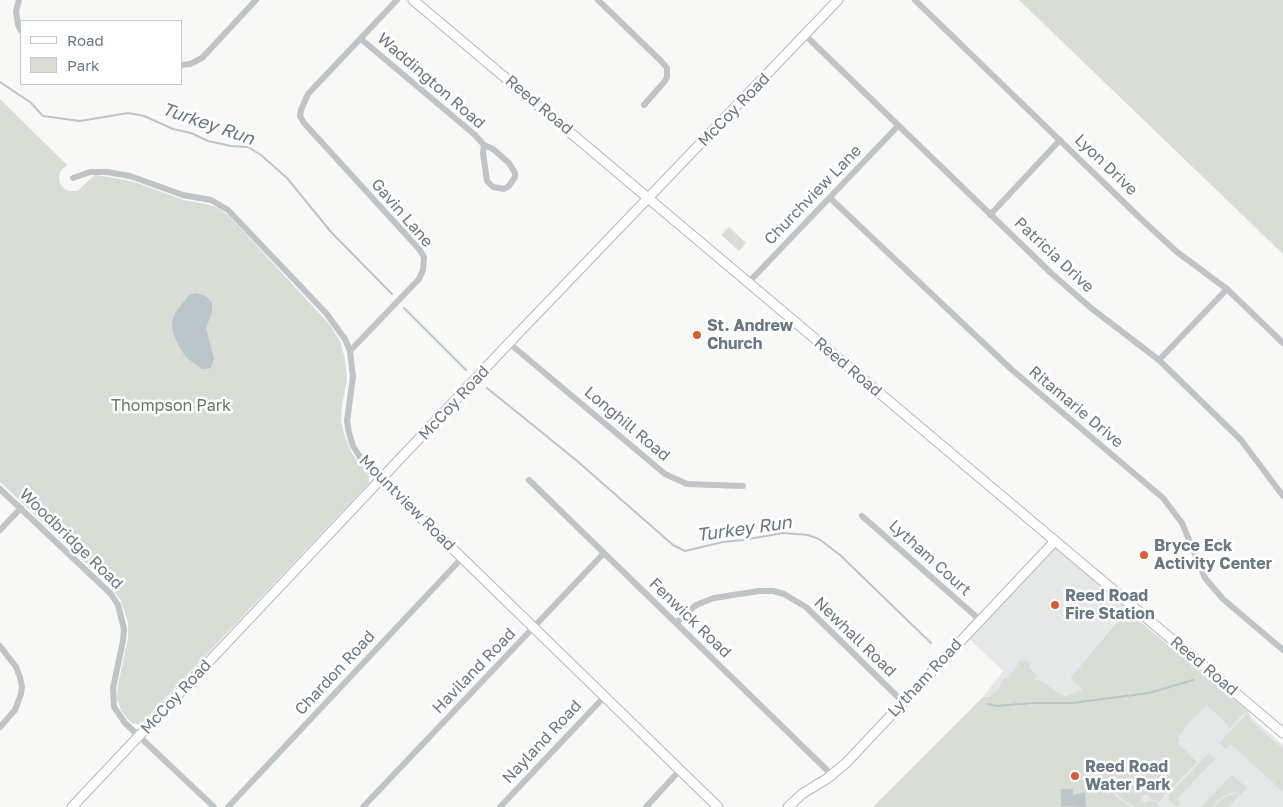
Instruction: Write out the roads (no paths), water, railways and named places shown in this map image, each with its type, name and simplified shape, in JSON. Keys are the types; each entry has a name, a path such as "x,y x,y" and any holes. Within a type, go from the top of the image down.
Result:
{"main road":[{"name":"Reed Road","path":"414,0 1283,733"},
{"name":"McCoy Road","path":"72,807 509,344 838,0"},
{"name":"Mountview Road","path":"382,480 718,807"},
{"name":"Lytham Road","path":"788,807 802,794 832,775 847,762 1055,541"}],"street":[{"path":"19,0 17,17 20,28"},
{"path":"361,38 397,0"},
{"path":"598,0 666,68 667,77 665,81 644,105"},
{"name":"Lyon Drive","path":"916,0 1177,252 1227,289 1283,343"},
{"path":"182,65 190,64 202,58 253,1"},
{"name":"Patricia Drive","path":"805,35 1051,274 1160,360 1241,440 1283,496"},
{"name":"Gavin Lane","path":"350,351 419,279 424,263 424,257 419,249 314,136 300,116 302,104 308,94 361,38"},
{"name":"Waddington Road","path":"361,38 513,168 515,172 513,182 504,189 493,188 487,182 483,154 484,144"},
{"name":"Churchview Lane","path":"748,283 898,126"},
{"path":"990,215 1060,140"},
{"name":"Mountview Road","path":"73,178 90,172 107,172 130,176 183,195 210,200 228,210 326,313 345,340 350,351 353,377 347,421 349,433 353,446 360,456 382,480"},
{"name":"Ritamarie Drive","path":"830,198 924,289 1011,369 1163,498 1182,523 1205,578 1223,599 1283,650"},
{"path":"1160,360 1227,289"},
{"name":"Longhill Road","path":"509,344 665,474 687,484 743,486"},
{"name":"Fenwick Road","path":"529,480 832,775"},
{"name":"Woodbridge Road","path":"0,489 112,594 118,605 124,629 113,688 113,701 118,714 214,807"},
{"path":"0,530 21,508"},
{"name":"Lytham Court","path":"862,516 980,620"},
{"name":"Haviland Road","path":"363,807 604,553"},
{"name":"Chardon Road","path":"228,807 462,558"},
{"name":"Newhall Road","path":"676,623 696,605 714,598 759,591 773,591 784,594 806,607 903,702"},
{"path":"0,646 16,667 22,687 15,710 0,727"},
{"name":"Nayland Road","path":"500,807 604,696"},
{"path":"646,807 680,770"}],"waterway":[{"name":"Turkey Run","path":"0,82 30,102 43,116 80,121 128,113 144,116 173,129 191,133 208,141 231,146 248,147 261,155 287,178 331,232 392,294"},
{"name":"Turkey Run","path":"404,308 466,370"},
{"name":"Turkey Run","path":"487,388 576,460 673,545 685,551 723,542 783,533 808,535 819,539 840,555 931,643"},
{"name":"Turkey Run","path":"988,704 997,706 1034,703 1072,703 1149,693 1193,680"}],"place":[{"name":"St. Andrew Church","path":"697,335"},
{"name":"Bryce Eck Activity Center","path":"1144,555"},
{"name":"Reed Road Fire Station","path":"1055,605"},
{"name":"Reed Road Water Park","path":"1075,776"}],"park label":[{"name":"Thompson Park","path":"171,406"}]}
